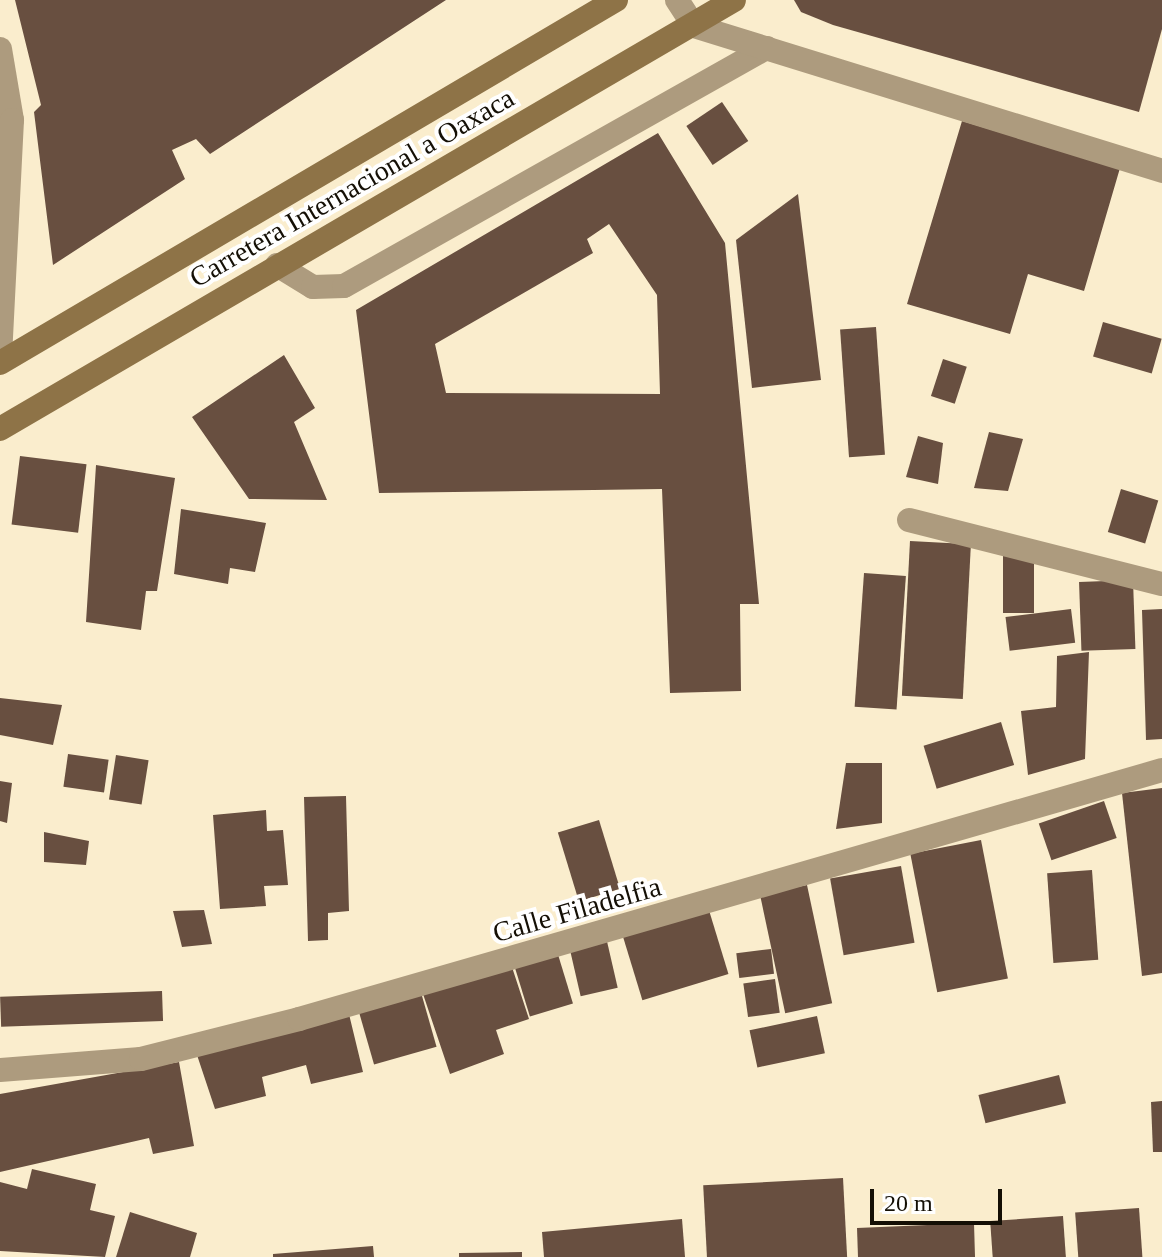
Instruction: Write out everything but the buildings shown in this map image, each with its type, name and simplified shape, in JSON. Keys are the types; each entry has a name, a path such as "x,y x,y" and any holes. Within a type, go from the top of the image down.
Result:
{"street":[{"name":"Carretera Internacional a Oaxaca","path":"0,362 616,0"},
{"path":"677,0 694,26 1162,171"},
{"name":"Carretera Internacional a Oaxaca","path":"0,429 734,0"},
{"path":"277,265 313,287 344,286 767,48"},
{"path":"0,49 12,120 0,362"},
{"path":"909,520 1162,584"},
{"name":"Calle Filadelfia","path":"0,1070 141,1059 299,1019 1162,770"}]}
